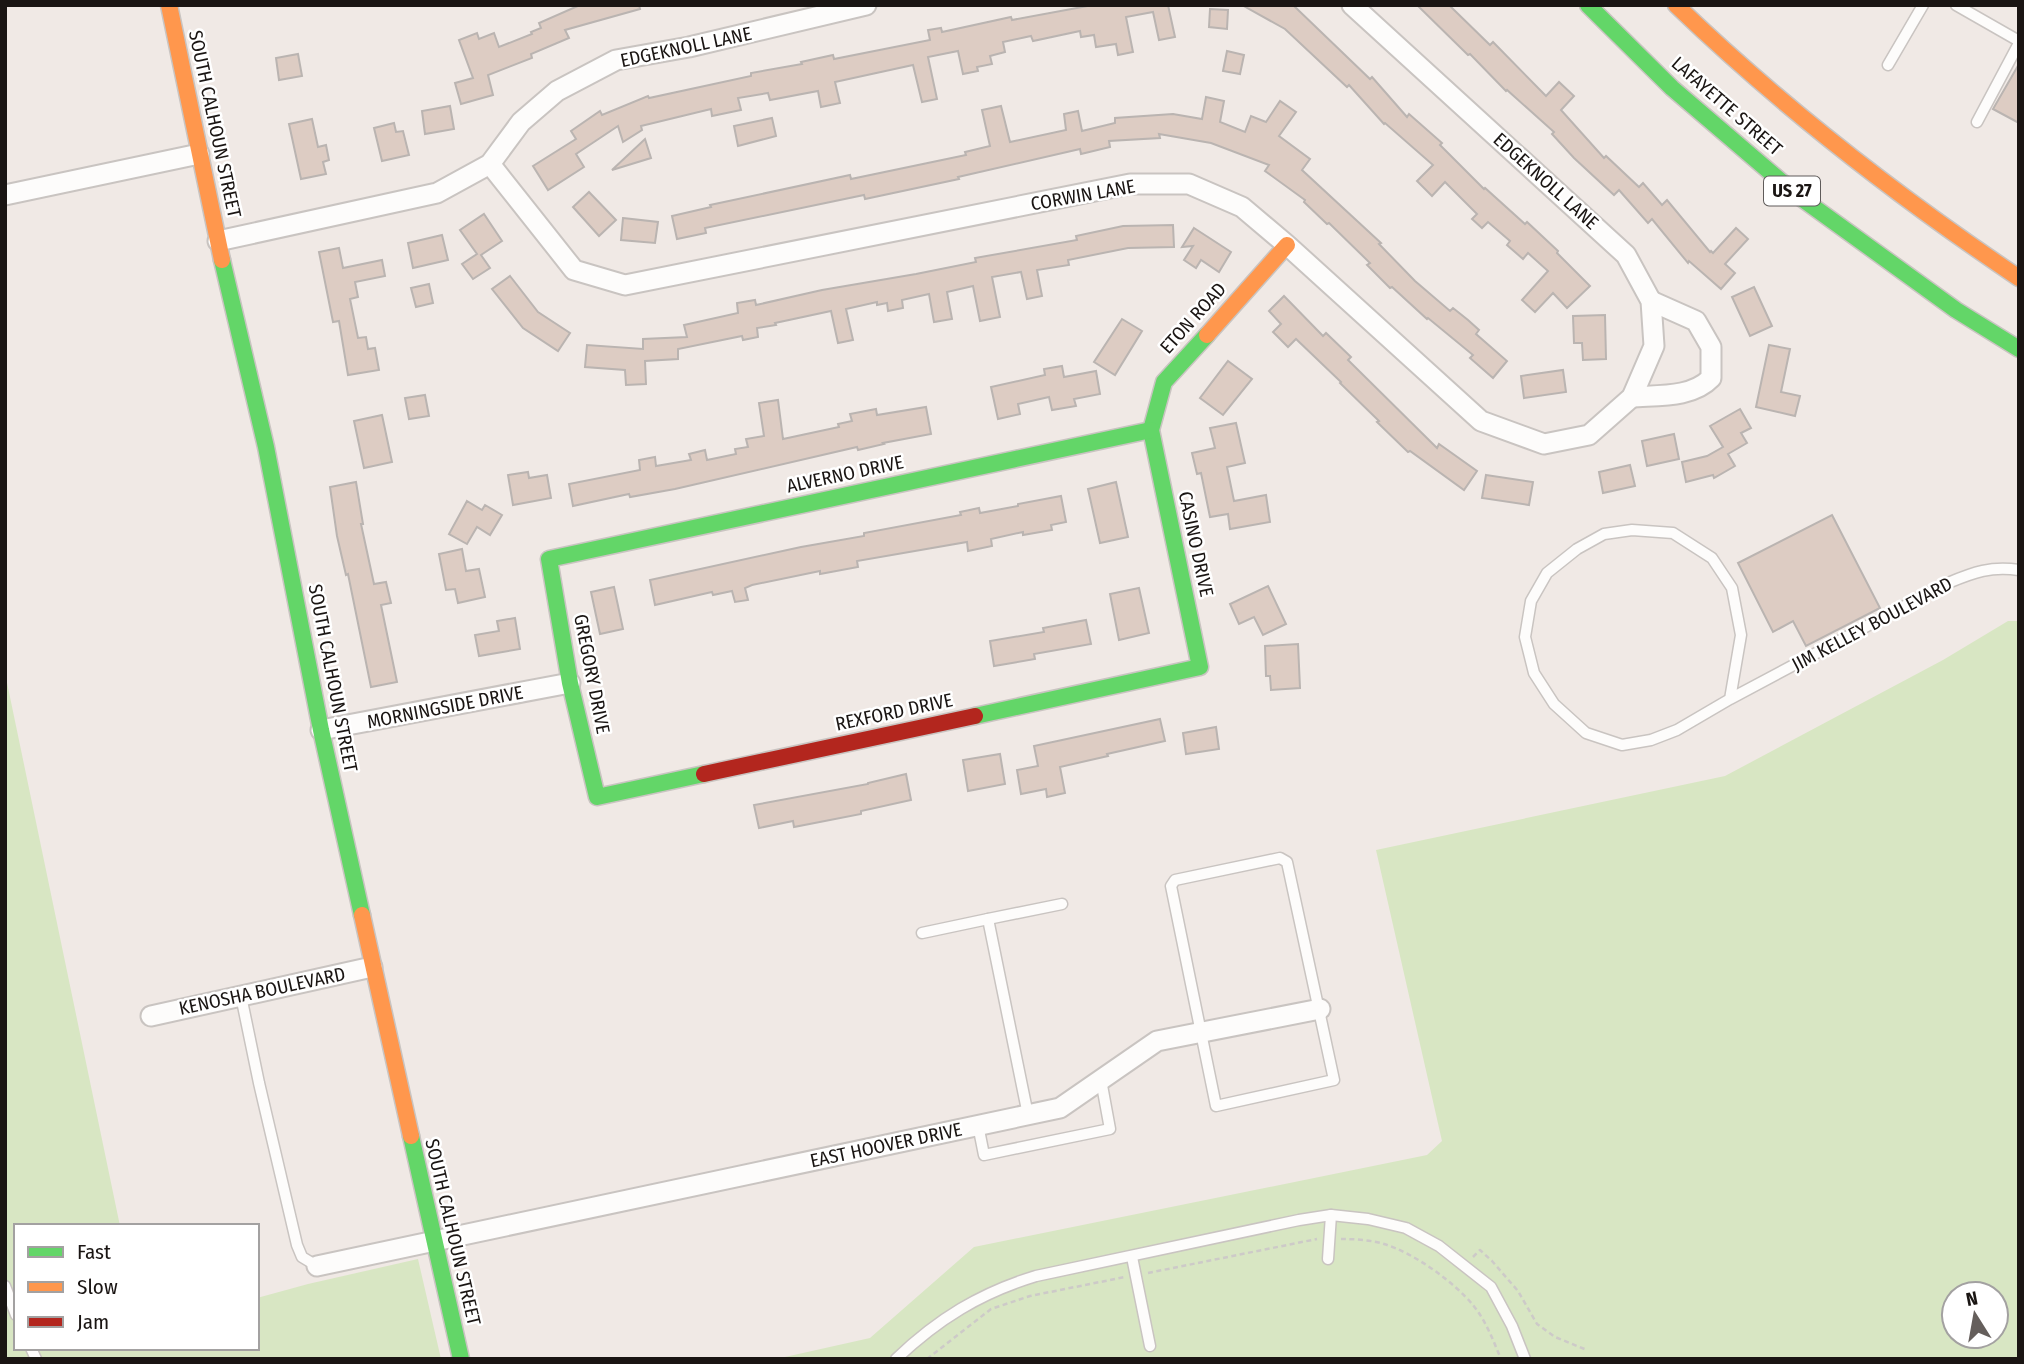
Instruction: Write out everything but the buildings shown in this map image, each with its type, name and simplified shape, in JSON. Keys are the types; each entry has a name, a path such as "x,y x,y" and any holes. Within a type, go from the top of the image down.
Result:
{"main road":[{"name":"SOUTH CALHOUN STREET","path":"169,5 218,241 266,447 321,730 372,967 461,1359"},
{"name":"LAFAYETTE STREET","path":"1588,5 1672,88 1797,195 1956,310 2019,349"},
{"name":"LAFAYETTE STREET","path":"1676,5 1714,43 1836,147 2019,278"},
{"name":"ETON ROAD","path":"1151,430 1164,382 1287,245"},
{"name":"ALVERNO DRIVE","path":"548,559 1151,430"},
{"name":"CASINO DRIVE","path":"1151,430 1199,667"},
{"name":"GREGORY DRIVE","path":"548,559 570,683 597,797"},
{"name":"REXFORD DRIVE","path":"597,797 1199,667"}],"street":[{"name":"EDGEKNOLL LANE","path":"218,241 437,193 489,164 521,122 556,91 616,60 689,47 866,5"},
{"name":"EDGEKNOLL LANE","path":"1352,5 1626,255 1651,301 1654,346 1632,397"},
{"path":"5,195 199,153"},
{"name":"CORWIN LANE","path":"489,164 574,270 625,285 1130,184 1189,184 1242,207 1481,421 1544,444 1589,435 1632,397"},
{"path":"1632,397 1675,394 1704,385 1712,378 1711,347 1696,321 1651,301"},
{"name":"MORNINGSIDE DRIVE","path":"321,730 570,683"},
{"name":"KENOSHA BOULEVARD","path":"151,1016 372,967"},
{"name":"EAST HOOVER DRIVE","path":"317,1266 1060,1108 1157,1041 1320,1009"}],"lane":[{"path":"1888,65 1923,5"},
{"path":"1956,5 2019,42 1978,122"},
{"name":"JIM KELLEY BOULEVARD","path":"1730,699 1741,635 1732,588 1712,558 1673,533 1632,530 1604,534 1577,549 1547,573 1531,601 1525,637 1534,673 1553,704 1586,733 1622,745 1651,740 1677,730 1948,583 1975,572 2001,567 2019,570"},
{"path":"1280,858 1287,862 1334,1080 1216,1106 1200,1034 1171,886 1175,880 1280,858"},
{"path":"922,933 1062,904"},
{"path":"988,919 1028,1115"},
{"path":"242,996 259,1083 297,1245 302,1257 317,1266"},
{"path":"978,1125 984,1154 1110,1129 1101,1080"},
{"path":"1328,1259 1331,1216"},
{"path":"896,1359 919,1337 958,1310 1005,1285 1299,1220 1331,1216 1368,1219 1406,1228 1439,1246 1490,1287 1512,1326 1525,1359"},
{"path":"1132,1257 1150,1346"},
{"path":"5,1286 14,1310"}],"path":[{"path":"927,1359 991,1309 1030,1296 1314,1239 1352,1239 1385,1244 1421,1261 1452,1283 1474,1306 1485,1323 1501,1359"},
{"path":"1466,1266 1480,1250 1518,1291 1537,1324 1555,1337 1587,1350"}],"green space":[{"path":"2008,621 2019,621 2019,1359 776,1359 870,1338 974,1247 1427,1155 1442,1141 1376,850 1725,776 1943,660"},
{"path":"5,673 120,1224 14,1224 14,1350 259,1350 259,1297 418,1259 441,1359 5,1359"}],"traffic: fast":[{"path":"1588,5 1672,88 1797,195 1956,310 2019,349"},
{"path":"222,260 266,447 321,730 362,915"},
{"path":"975,716 1200,667 1151,430 1164,382 1207,335"},
{"path":"704,774 597,797 570,683 549,559 1151,430"},
{"path":"411,1136 461,1359"}],"traffic: slow":[{"path":"169,5 222,260"},
{"path":"1676,5 1799,115 1929,215 2019,278"},
{"path":"1207,335 1287,245"},
{"path":"362,915 411,1136"}],"traffic: jam":[{"path":"704,774 975,716"}]}
